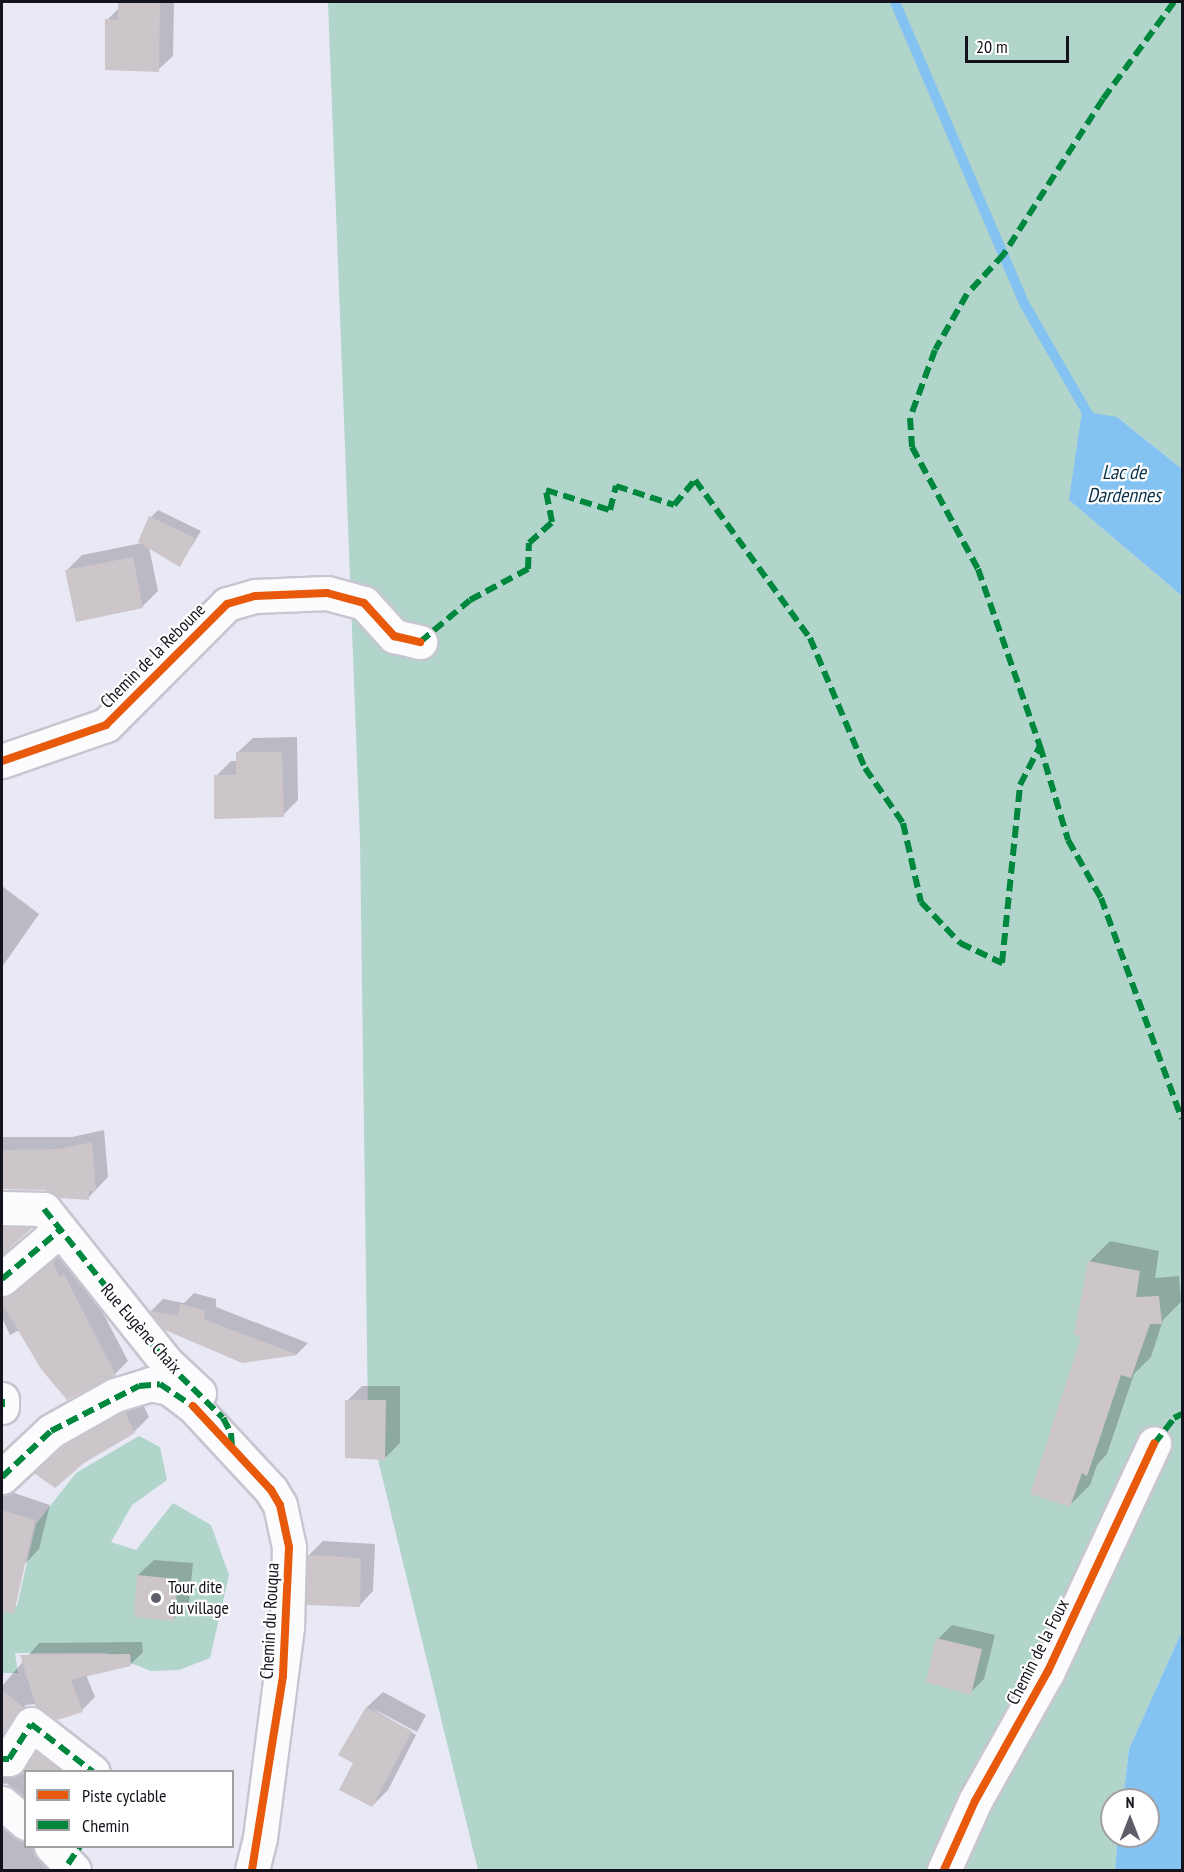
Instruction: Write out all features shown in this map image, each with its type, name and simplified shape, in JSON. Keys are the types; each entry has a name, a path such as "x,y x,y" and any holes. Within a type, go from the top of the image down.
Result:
{"street":[{"name":"Chemin de la Reboune","path":"2,761 106,725 227,604 255,596 327,593 364,603 394,636 420,642"},
{"path":"2,1208 52,1219 6,1275"},
{"name":"Rue Eugène Chaix","path":"52,1219 167,1363 223,1418 231,1432 232,1450"},
{"name":"Chemin du Rouqua","path":"2,1477 51,1431 130,1389 159,1384 193,1406 280,1505 289,1547 283,1676 252,1870"},
{"name":"Chemin de la Foux","path":"944,1870 975,1801 1048,1671 1154,1444"},
{"path":"2,1759 9,1759 31,1724 90,1770"},
{"path":"2,1803 24,1821"}],"green space":[{"path":"328,2 1182,2 1182,469 1117,417 1069,500 1182,596 1182,1631 1129,1749 1124,1788 1100,1788 1100,1848 1117,1848 1115,1870 478,1870 368,1419 360,839"},
{"path":"139,1436 160,1447 167,1480 132,1505 111,1542 136,1550 173,1503 211,1525 229,1575 210,1658 179,1670 151,1671 105,1653 15,1653 18,1673 2,1673 2,1606 17,1606 36,1524 76,1473"}],"water":[{"name":"Lac de Dardennes","path":"1082,411 1117,417 1182,469 1182,596 1069,500"},
{"path":"1182,1631 1182,1870 1115,1870 1117,1848 1160,1848 1160,1788 1124,1788 1129,1749"}],"building":[{"path":"118,2 160,2 159,72 105,70 105,19 118,20"},
{"path":"149,516 195,538 180,567 138,542"},
{"path":"133,557 143,608 76,622 65,570"},
{"path":"236,752 282,752 284,817 214,819 214,775 236,775"},
{"path":"92,1142 96,1191 89,1191 89,1200 60,1198 44,1190 2,1189 2,1150 58,1149"},
{"path":"2,1227 33,1227 2,1255"},
{"path":"52,1261 60,1277 64,1274 116,1375 67,1400 41,1369 2,1303 2,1297 14,1293"},
{"path":"1088,1261 1140,1271 1136,1297 1159,1296 1162,1324 1150,1324 1131,1378 1121,1375 1087,1476 1082,1473 1070,1507 1030,1494 1081,1337 1074,1334"},
{"path":"180,1304 205,1310 204,1319 298,1355 242,1363 165,1330 149,1311 178,1315"},
{"path":"345,1400 386,1400 385,1460 345,1458"},
{"path":"125,1412 135,1433 84,1463 55,1488 34,1473 62,1446"},
{"path":"2,1510 35,1520 14,1613 2,1612"},
{"path":"308,1555 361,1558 360,1607 306,1605"},
{"name":"Tour dite du village","path":"137,1575 178,1579 174,1621 134,1617"},
{"path":"936,1638 982,1649 971,1695 926,1682"},
{"path":"130,1654 131,1666 71,1680 83,1712 57,1720 36,1706 20,1655"},
{"path":"2,1690 23,1707 2,1736"},
{"path":"366,1707 412,1731 372,1807 339,1790 353,1763 338,1755"},
{"path":"36,1751 60,1770 24,1770 22,1772"}],"waterway":[{"path":"895,2 1025,305 1092,421"}],"marked path":[{"path":"1174,2 1103,99 1004,254 967,294 935,350 910,418 912,447 978,569 1040,746 1068,840 1101,898 1182,1119"},
{"path":"420,642 470,600 528,569 529,543 552,522 546,490 610,510 616,486 674,505 695,480 810,638 865,768 903,823 921,902 960,943 1002,963 1020,785 1040,746"},
{"path":"44,1209 167,1363 223,1418 231,1433 232,1449"},
{"path":"2,1279 60,1230"},
{"path":"2,1477 51,1431 139,1386 160,1384 193,1406"},
{"path":"2,1399 2,1407"},
{"path":"1154,1444 1174,1418 1182,1414"},
{"path":"2,1759 9,1759 31,1724 90,1770"},
{"path":"68,1864 79,1848"}],"cycle path":[{"path":"2,761 106,725 227,604 255,596 327,593 364,603 394,636 420,642"},
{"path":"193,1406 271,1490 280,1505 289,1547 283,1676 252,1870"},
{"path":"944,1870 975,1801 1048,1671 1154,1444"}],"place":[{"name":"Tour dite du village","path":"156,1598"}]}
